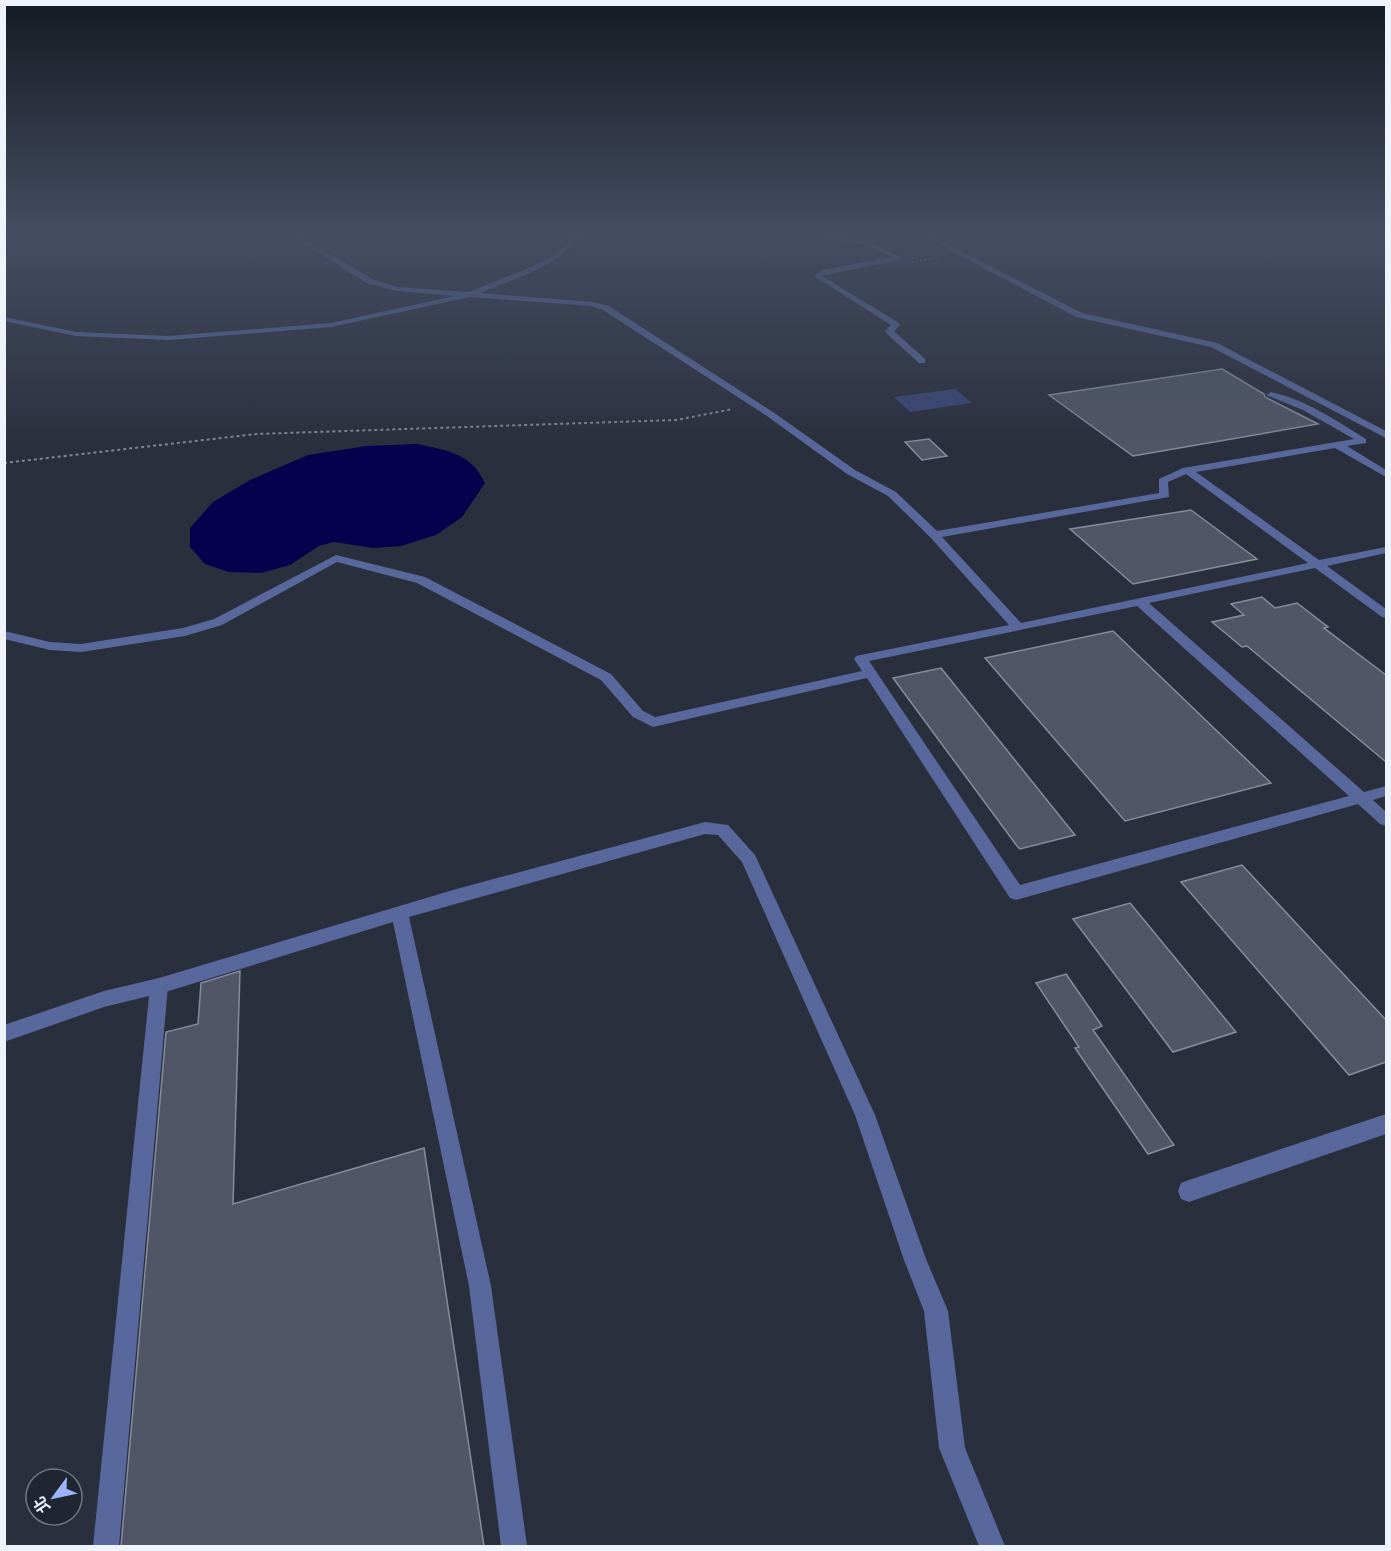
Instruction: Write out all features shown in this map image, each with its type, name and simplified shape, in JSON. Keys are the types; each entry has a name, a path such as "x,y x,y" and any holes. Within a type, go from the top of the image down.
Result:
{"street":[{"path":"4,319 76,334 169,338 331,325 421,305"},
{"path":"597,305 606,308 754,404 851,472 892,494 934,535 1018,627"},
{"path":"865,305 896,325 889,332 922,361"},
{"path":"1060,305 1094,320 1214,345 1386,435"},
{"path":"934,535 1165,495 1163,481 1187,470 1363,441 1300,405 1271,395"},
{"path":"1337,445 1386,474"},
{"path":"1187,470 1386,614"},
{"path":"1386,550 861,659 1017,893 1386,791"},
{"path":"4,634 50,646 81,648 185,632 218,622 336,558 421,580 432,585 606,677 638,714 653,722 871,673"},
{"path":"1139,601 1386,820"},
{"path":"4,1034 104,999 159,987 400,913 705,828 722,830 749,859 865,1115 915,1260 936,1311 952,1448 992,1546"},
{"path":"400,913 480,1286 514,1546"},
{"path":"106,1546 159,987"},
{"path":"1189,1191 1386,1124"}],"path":[{"path":"4,464 256,434 676,420 710,416 754,404"}],"shaded area":[{"path":"955,389 972,403 910,412 894,397"},
{"path":"417,444 457,454 473,465 485,483 462,517 436,535 401,546 373,548 334,542 319,546 290,565 261,573 229,572 205,564 190,547 190,528 213,502 250,480 308,455 366,446"}],"building":[{"path":"1222,369 1264,394 1265,397 1318,424 1133,456 1049,395"},
{"path":"929,439 947,456 922,460 905,442"},
{"path":"1191,510 1257,559 1133,584 1070,529"},
{"path":"1262,597 1275,608 1297,603 1328,627 1324,628 1386,675 1386,762 1247,646 1242,647 1212,622 1244,615 1231,604"},
{"path":"1113,631 1271,783 1125,821 985,658"},
{"path":"941,668 1075,835 1020,849 1017,846 893,678"},
{"path":"1242,865 1386,1020 1386,1062 1349,1075 1181,882"},
{"path":"1130,903 1236,1032 1173,1052 1073,919"},
{"path":"240,971 233,1204 424,1148 484,1546 121,1546 166,1032 198,1024 201,983"},
{"path":"1066,974 1102,1026 1093,1030 1174,1145 1148,1154 1075,1048 1079,1047 1036,983"}]}
